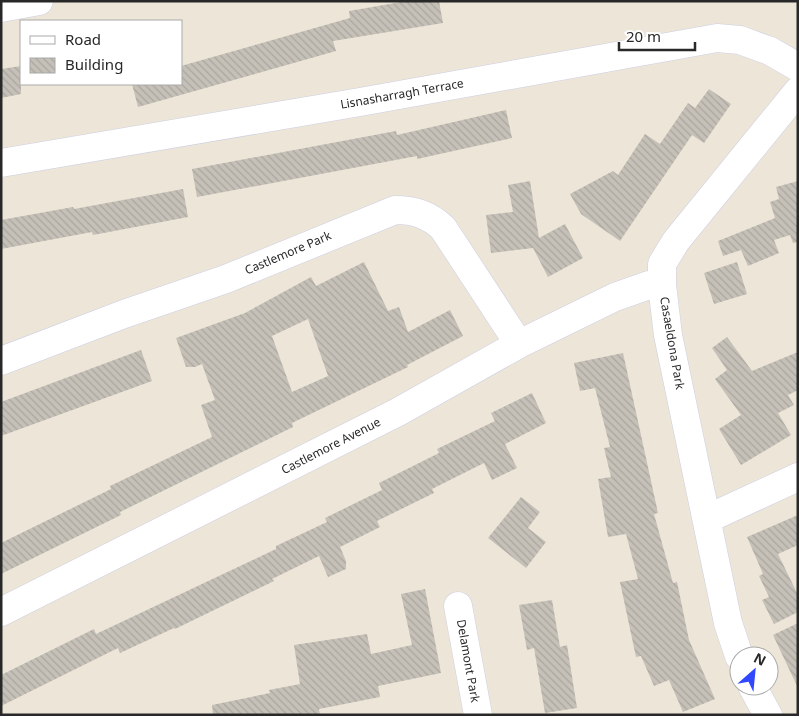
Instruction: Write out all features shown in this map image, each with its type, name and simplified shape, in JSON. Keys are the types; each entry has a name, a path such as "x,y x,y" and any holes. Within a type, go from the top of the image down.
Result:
{"street":[{"path":"1,8 39,1"},
{"name":"Lisnasharragh Terrace","path":"1,163 717,38 740,40 770,51 798,67"},
{"name":"Casaeldona Park","path":"736,646 728,623 668,335 662,285 662,264 676,240 798,91"},
{"name":"Castlemore Park","path":"1,361 124,314 226,279 395,210 422,213 443,228 519,344"},
{"name":"Castlemore Avenue","path":"1,612 398,412 519,344 615,297 649,285 662,285"},
{"path":"707,519 798,477"},
{"name":"Delamont Park","path":"458,606 478,715"},
{"path":"758,696 768,715"}],"building":[{"path":"407,1 439,1 443,23 333,41 336,51 138,107 132,85 182,85 182,66 350,18 349,11"},
{"path":"20,66 21,94 1,98 1,69"},
{"path":"709,89 731,104 704,143 692,135 620,241 581,214 570,194 613,171 618,175 645,134 660,144 688,103 695,108"},
{"path":"506,110 512,138 417,159 417,156 197,197 192,169 396,131 397,135"},
{"path":"530,181 539,238 565,224 583,258 548,277 533,248 491,253 486,215 513,212 508,185"},
{"path":"798,181 798,242 793,243 790,235 774,240 779,253 748,266 741,250 723,256 718,241 775,218 770,202 779,199 776,187"},
{"path":"183,189 188,217 93,235 92,232 1,249 1,220"},
{"path":"364,262 388,311 399,307 408,332 450,310 463,336 407,365 408,367 292,423 293,427 120,512 121,515 1,574 1,543 111,489 110,486 212,437 201,405 215,400 202,364 195,367 186,367 176,338 245,313 311,277 316,286","holes":["308,319 328,376 292,392 272,336"]},
{"path":"737,262 747,294 714,304 704,273"},
{"path":"727,337 752,371 798,352 798,390 788,395 794,405 778,413 791,435 741,465 719,429 741,415 715,379 727,370 712,348"},
{"path":"141,350 152,381 1,436 1,402"},
{"path":"623,353 658,513 654,514 673,583 677,582 689,640 715,699 683,712 669,680 654,686 641,656 636,657 620,582 638,579 626,534 608,537 598,479 611,477 604,448 610,447 595,388 580,391 574,363"},
{"path":"532,393 546,423 505,444 517,468 492,480 484,463 432,489 434,493 377,521 380,527 340,547 346,561 346,569 328,577 319,556 272,579 274,581 175,629 120,653 118,648 1,706 1,675 94,629 96,634 276,549 276,546 327,522 325,518 382,490 379,483 439,453 437,449 495,421 491,413"},
{"path":"521,497 540,512 528,528 546,542 526,568 488,538"},
{"path":"798,515 798,545 778,554 798,595 798,612 774,624 762,600 769,597 759,576 763,574 747,537"},
{"path":"425,589 441,673 378,686 380,697 319,709 320,715 213,715 212,705 270,693 269,690 300,684 294,645 367,634 371,654 412,645 401,594"},
{"path":"552,600 560,647 567,645 577,708 545,713 534,648 527,650 519,605"},
{"path":"798,623 798,688 779,646 773,635"}]}
